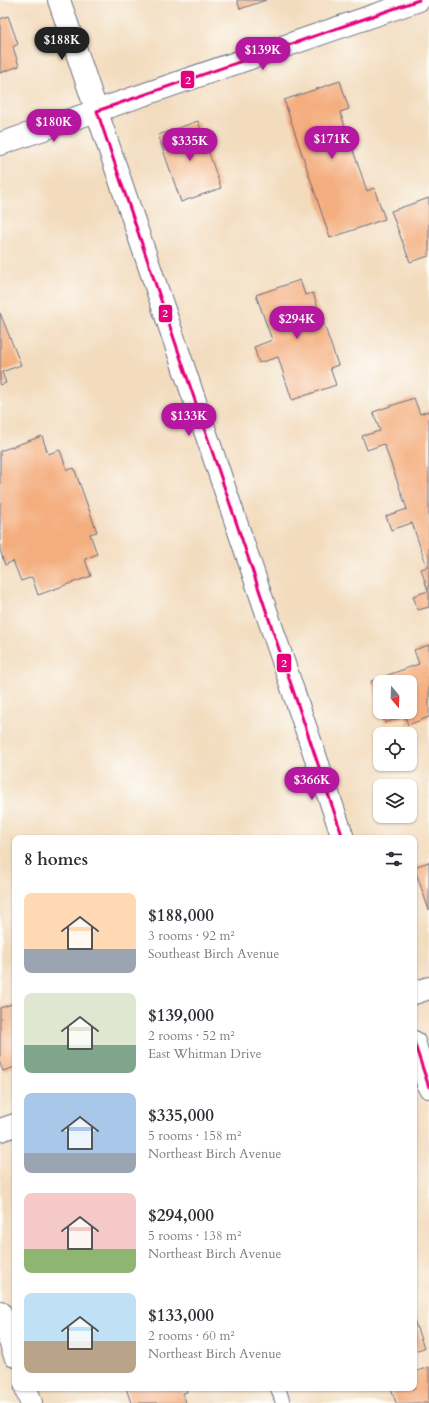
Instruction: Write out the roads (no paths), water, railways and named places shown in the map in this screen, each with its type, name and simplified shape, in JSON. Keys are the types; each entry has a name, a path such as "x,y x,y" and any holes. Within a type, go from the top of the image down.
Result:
{"street":[{"path":"59,0 342,835"},
{"path":"0,144 419,0"},
{"path":"417,992 429,988"},
{"path":"417,1051 429,1088"},
{"path":"0,1130 12,1126"},
{"path":"0,1312 12,1347"},
{"path":"27,1391 31,1403"}],"lane":[{"path":"279,1391 283,1403"}]}
